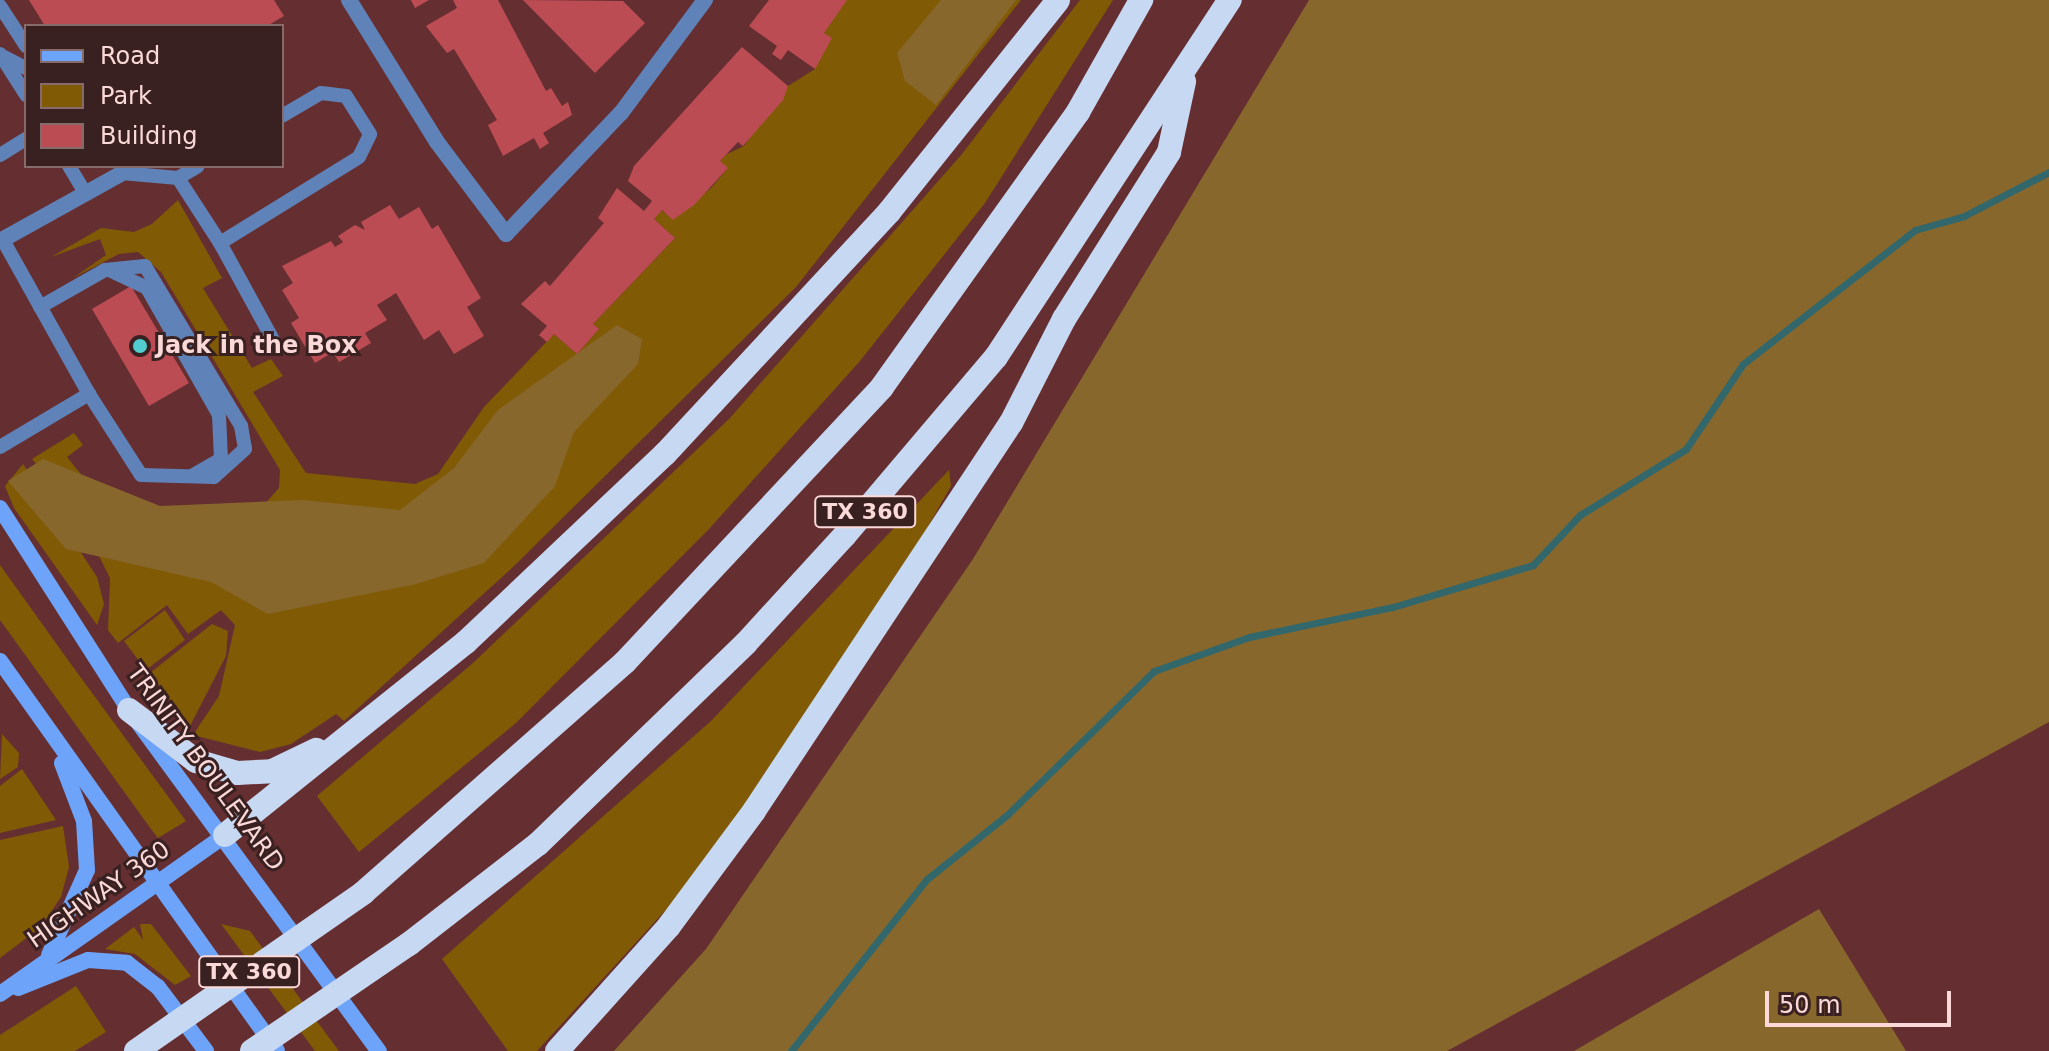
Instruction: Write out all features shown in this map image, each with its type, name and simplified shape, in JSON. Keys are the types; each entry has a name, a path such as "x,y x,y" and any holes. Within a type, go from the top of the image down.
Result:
{"highway":[{"path":"225,835 370,720 568,548 720,397 889,212 1058,0"},
{"name":"TX 360","path":"136,1051 363,893 625,662 882,387 1078,112 1141,0"},
{"name":"TX 360","path":"252,1051 409,944 549,834 845,535 996,357 1230,0"},
{"path":"557,1051 669,926 754,811 1011,423 1064,319 1169,152 1186,69"},
{"path":"129,710 196,761 245,775 294,762 370,720"}],"main road":[{"name":"TRINITY BOULEVARD","path":"0,508 129,710 225,835 379,1051"},
{"path":"0,661 155,887 277,1051"},
{"path":"45,962 80,894 88,842 49,732"},
{"name":"HIGHWAY 360","path":"0,994 225,835"},
{"path":"0,994 88,960 127,963 158,987 206,1051"}],"street":[{"path":"349,0 437,142 506,234 621,113 704,0"},
{"path":"1,241 124,169"}],"lane":[{"path":"0,6 24,43"},
{"path":"1,55 24,67"},
{"path":"1,55 24,92"},
{"path":"220,243 359,157 370,134 346,96 321,93 284,115"},
{"path":"0,155 24,140"},
{"path":"70,168 85,193"},
{"path":"124,169 178,178 195,168"},
{"path":"178,178 220,243 277,347"},
{"path":"1,241 89,394 141,475 185,478 231,469 245,449 241,426 145,266 105,270 40,307"},
{"path":"105,270 135,276 147,288 219,415 221,459 185,478"},
{"path":"0,447 89,394"}],"green space":[{"path":"846,0 1021,0 796,287 514,566 344,721 336,714 291,744 260,752 193,735 219,696 235,625 221,610 188,634 167,605 118,643 108,630 110,578 76,510 32,459 74,433 83,445 67,457 88,483 122,505 256,514 279,488 280,470 161,272 138,252 119,254 73,278 106,255 100,239 51,257 101,228 134,232 152,224 178,200 222,278 203,288 252,368 271,359 283,376 253,392 306,473 415,484 438,474 484,407 554,334 577,354 599,329 593,324 675,238 654,219 661,210 673,219 712,187 727,169 720,161 725,155 744,146 788,86 815,69 824,33"},
{"path":"1080,0 1113,0 985,203 860,361 709,529 516,723 359,852 317,796 473,663 729,419 962,154"},
{"path":"23,464 97,577 104,604 97,625 14,508 5,486"},
{"path":"949,470 951,486 917,546 703,869 537,1051 508,1051 442,959 711,721"},
{"path":"0,565 186,821 158,838 151,829 0,620"},
{"path":"165,610 185,640 146,670 124,641"},
{"path":"212,624 228,631 226,656 190,726 150,673"},
{"path":"2,734 19,753 18,767 0,779"},
{"path":"22,769 56,820 0,833 0,786"},
{"path":"63,826 69,867 61,897 41,927 0,958 0,840"},
{"path":"140,924 151,924 191,976 175,985 135,954 105,949 134,927 143,940"},
{"path":"221,924 250,931 339,1051 315,1051"},
{"path":"76,986 106,1032 75,1051 0,1051 0,1035"}],"shaded area":[{"path":"941,0 1016,0 936,105 905,81 897,53"},
{"path":"1309,0 2049,0 2049,722 1447,1051 614,1051 706,949 973,559"},
{"path":"617,325 642,339 638,364 574,432 555,486 484,563 416,584 268,614 211,582 66,549 8,481 43,459 160,506 303,500 400,510 454,468 498,410"},
{"path":"1819,909 1906,1051 1574,1051"}],"building":[{"path":"29,0 274,0 284,16 270,24 44,24"},
{"path":"411,0 429,0 415,8"},
{"path":"453,0 498,0 546,91 551,88 562,106 568,102 572,115 543,133 549,143 540,149 534,138 503,156 488,125 497,120 454,49 447,53 426,26 457,8"},
{"path":"523,0 623,1 645,23 595,73"},
{"path":"769,0 847,0 824,33 832,38 815,69 788,50 781,60 772,54 777,46 749,26"},
{"path":"742,47 788,86 783,100 743,146 738,142 720,161 728,168 694,205 673,220 662,210 654,219 675,238 593,324 599,329 577,354 554,334 547,342 539,335 547,326 521,304 545,281 550,286 604,223 598,218 617,188 644,211 652,201 628,181 634,166"},
{"path":"390,205 399,219 419,207 432,229 438,225 481,298 467,307 484,336 454,354 439,330 424,340 396,293 377,305 387,320 365,333 371,343 339,362 333,352 315,363 291,323 299,318 282,290 293,283 282,266 331,241 335,247 343,242 338,236 355,225 365,230 361,222"},
{"name":"Jack in the Box","path":"131,286 189,383 149,406 92,309"}],"waterway":[{"path":"791,1051 927,879 1007,815 1154,671 1249,637 1393,607 1533,565 1580,515 1686,449 1743,364 1915,230 1964,216 2049,172"}],"place":[{"name":"Jack in the Box","path":"140,346"}]}
